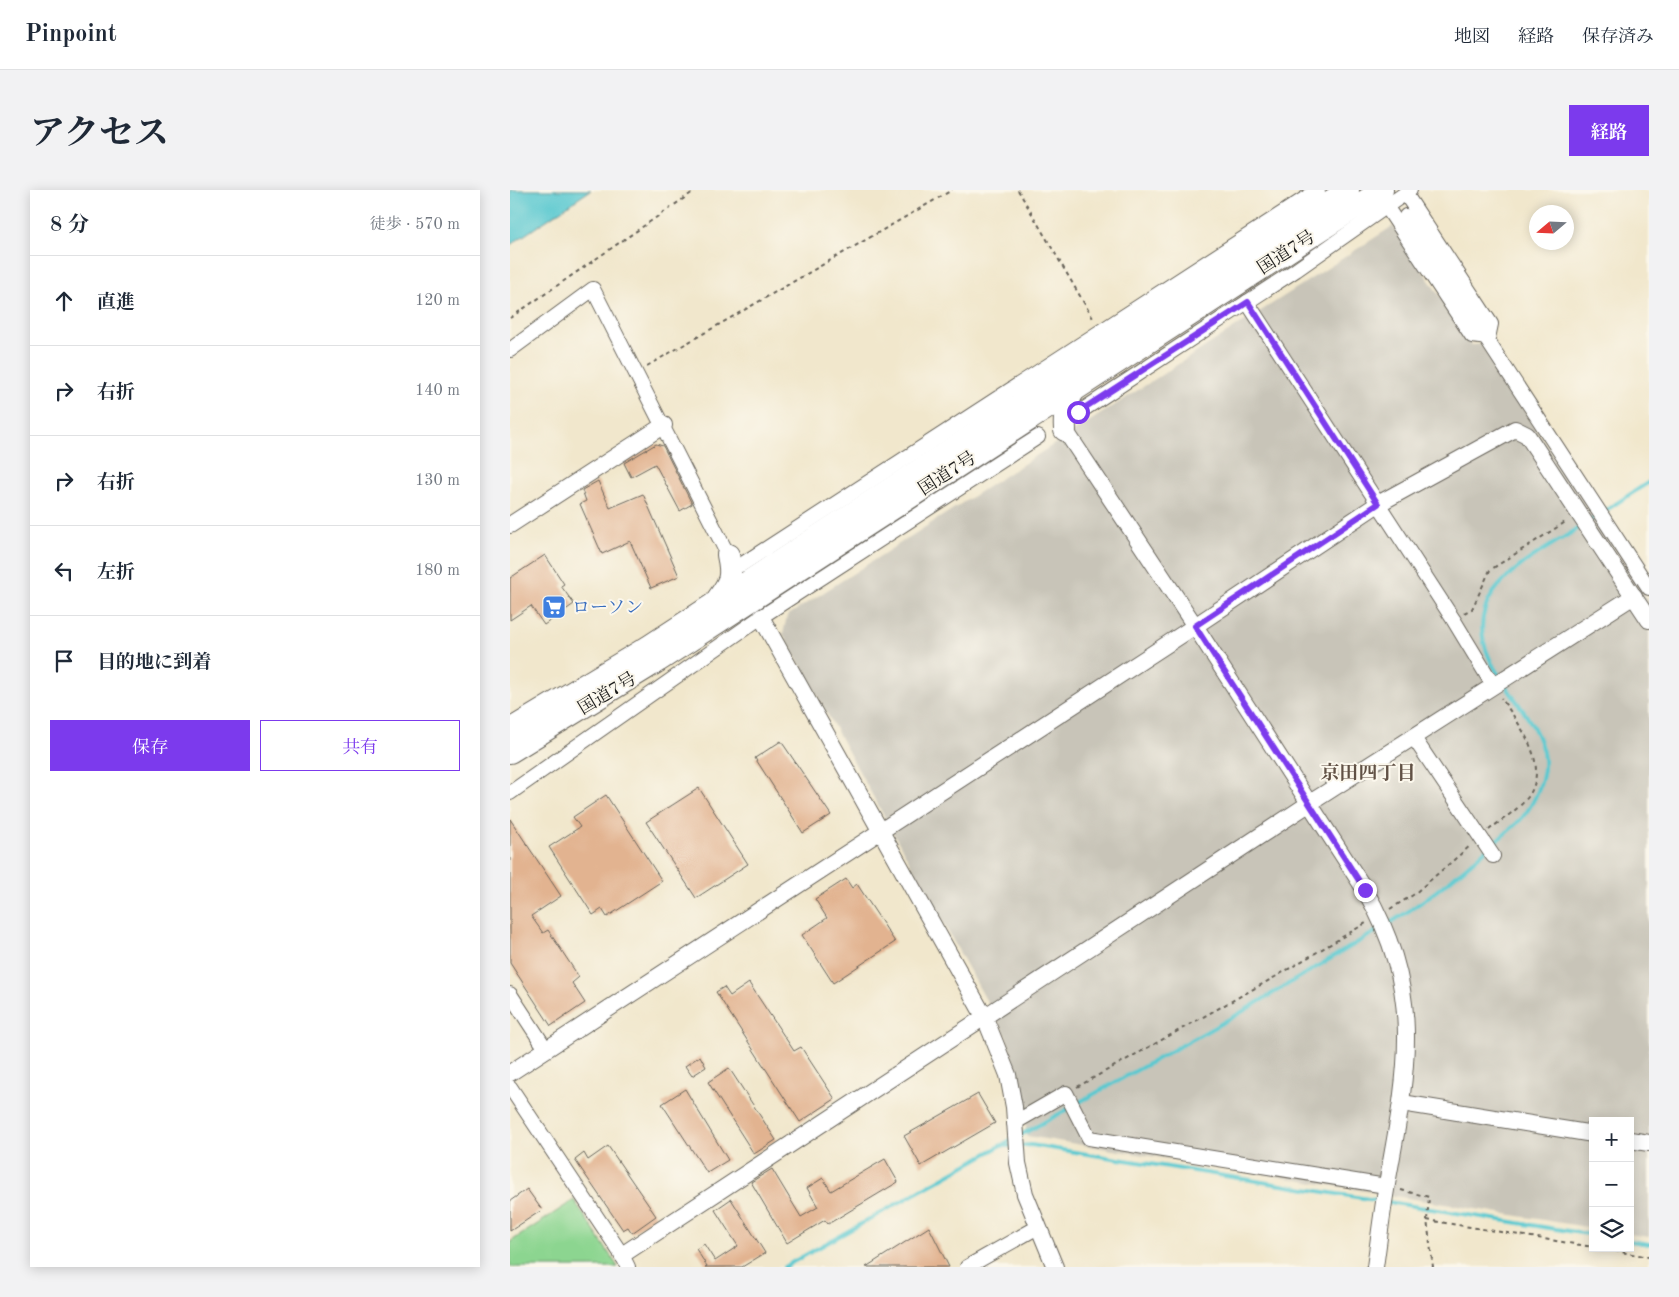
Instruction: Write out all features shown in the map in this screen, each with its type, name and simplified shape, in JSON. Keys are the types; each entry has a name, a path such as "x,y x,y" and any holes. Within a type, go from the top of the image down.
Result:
{"highway":[{"name":"国道7号","path":"510,730 648,647 1348,190"},
{"name":"国道7号","path":"510,752 1032,429 1074,390 1384,198"},
{"path":"1032,429 1043,418 1071,421 1065,409 1074,390"},
{"path":"717,601 729,584 735,560 754,568 768,568"}],"street":[{"path":"510,350 593,290 735,560 1100,331 1318,190"},
{"path":"1375,1267 1385,1196 1402,1103 1408,1044 1400,976 1380,915 1195,626 1071,421 1248,302 1384,198 1407,192 1491,324 1488,338"},
{"path":"1384,198 1472,336 1488,338"},
{"path":"1406,216 1488,338 1649,588"},
{"path":"1248,302 1453,619 1493,686"},
{"path":"510,526 664,425"},
{"path":"510,793 1032,429"},
{"path":"510,1073 1195,626 1378,504 1515,429 1527,435 1649,620"},
{"path":"510,1087 625,1261 985,1018 1310,803 1634,596"},
{"path":"761,617 985,1018 1008,1075 1018,1163 1025,1194 1055,1267"},
{"path":"1414,738 1493,856"},
{"path":"510,994 546,1049"},
{"path":"1014,1127 1066,1093 1089,1138 1385,1196"},
{"path":"1402,1103 1589,1133"},
{"path":"1634,1141 1649,1143"},
{"path":"967,1267 1038,1227"}],"path":[{"path":"510,318 696,190"},
{"path":"636,372 952,190"},
{"path":"1018,190 1100,331"},
{"path":"1453,619 1472,609 1490,570 1579,513"},
{"path":"1066,1093 1275,977 1413,895 1523,802 1529,795 1534,778 1535,756 1528,738 1493,686"},
{"path":"1385,1196 1429,1197 1427,1220 1434,1267"},
{"path":"1427,1220 1589,1246"},
{"path":"1624,1252 1649,1256"}],"shaded area":[{"path":"1393,226 1472,345 1481,344 1649,602 1649,1237 1634,1235 1634,1117 1589,1117 1589,1227 1027,1136 1022,1095 1006,1036 783,634 787,616"}],"green space":[{"path":"574,1200 618,1267 510,1267 510,1242"}],"water":[{"path":"510,190 591,190 510,245"}],"building":[{"path":"656,444 663,446 692,504 680,511 655,464 631,477 624,463"},
{"path":"598,481 610,508 643,494 679,576 651,588 630,541 602,554 580,504 586,501 582,490"},
{"path":"545,555 564,584 561,586 574,604 544,625 531,606 510,620 510,578"},
{"path":"781,741 831,815 803,833 755,758"},
{"path":"699,788 748,864 696,898 646,822"},
{"path":"606,795 662,881 607,917 602,909 593,915 549,847 580,827 573,817"},
{"path":"510,819 561,896 531,916 543,933 548,930 579,977 572,983 585,1003 551,1026 510,963"},
{"path":"846,879 852,888 857,884 895,942 833,983 802,935 827,918 815,899"},
{"path":"749,983 794,1051 801,1047 835,1099 800,1122 716,992 724,987 730,996"},
{"path":"700,1056 706,1067 692,1076 685,1066"},
{"path":"729,1068 776,1140 754,1154 708,1082"},
{"path":"685,1089 728,1160 707,1173 662,1104"},
{"path":"978,1094 995,1123 921,1166 904,1136"},
{"path":"608,1146 656,1216 632,1233 628,1227 623,1230 575,1160 584,1153 588,1160"},
{"path":"885,1159 898,1182 828,1224 825,1220 787,1243 751,1182 772,1169 801,1217 818,1207 807,1188 823,1178 831,1191"},
{"path":"527,1189 542,1210 510,1231 510,1201"},
{"path":"731,1199 765,1253 742,1267 705,1267 707,1266 696,1249 704,1244 715,1261 738,1246 715,1210"},
{"path":"929,1227 949,1267 866,1267"}],"waterway":[{"path":"1588,522 1649,482"},
{"path":"1500,677 1486,649 1482,624 1487,603 1499,585 1517,569 1582,526"},
{"path":"1388,924 1441,888 1507,832 1522,818 1535,798 1543,774 1544,759 1542,748 1534,728 1504,683"},
{"path":"1076,1104 1240,1013 1380,929"},
{"path":"1019,1136 1070,1108"},
{"path":"1000,1146 1011,1140"},
{"path":"1020,1146 1031,1145 1381,1201"},
{"path":"784,1267 1000,1146 1013,1146"},
{"path":"1388,1202 1589,1234"},
{"path":"1634,1242 1649,1244"}],"place":[{"name":"ローソン","path":"554,607"}],"district":[{"name":"京田四丁目","path":"1368,772"}],"route":[{"path":"1078,412 1248,302 1378,504 1195,626 1365,890"}]}
